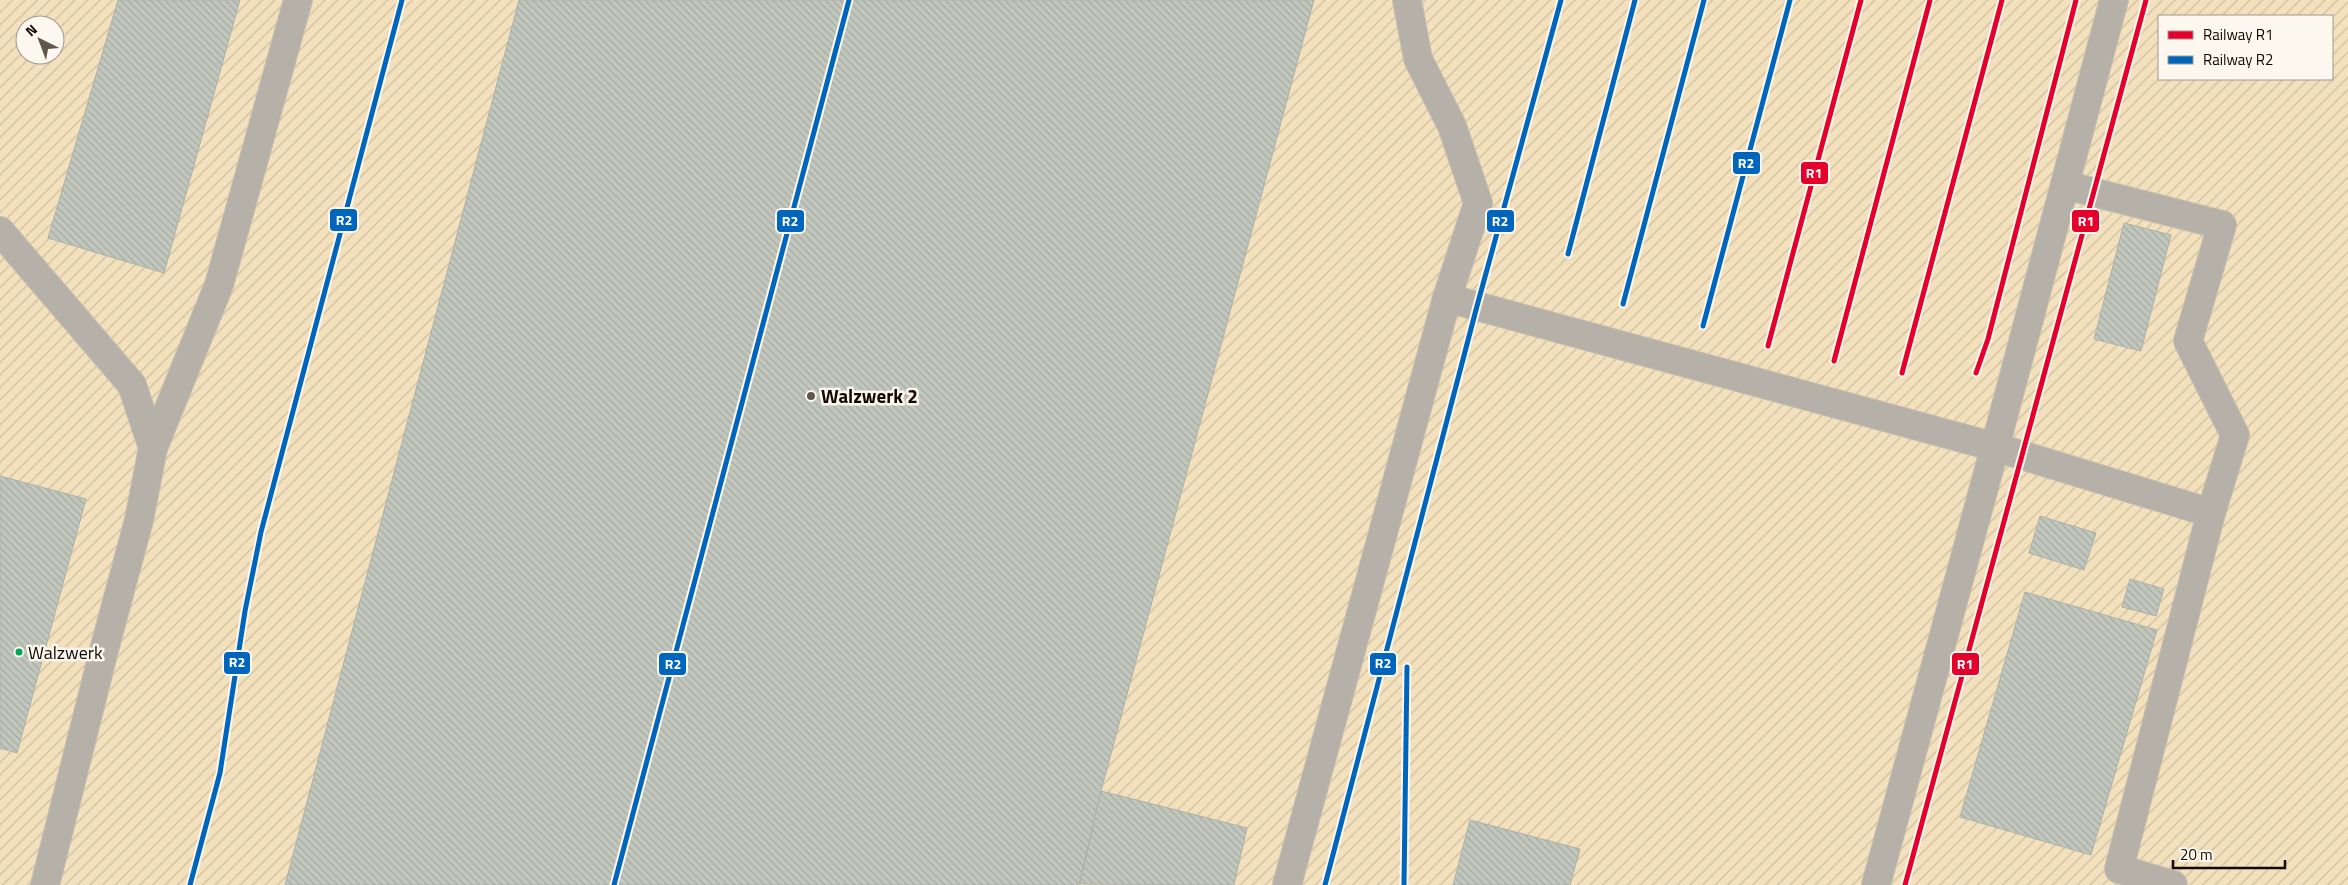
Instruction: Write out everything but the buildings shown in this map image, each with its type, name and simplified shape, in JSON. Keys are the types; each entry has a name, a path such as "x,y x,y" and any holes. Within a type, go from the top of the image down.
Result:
{"lane":[{"path":"45,885 139,520 153,448 219,285 298,0"},
{"path":"1287,885 1447,298 1478,203 1452,126 1418,60 1407,0"},
{"path":"1876,885 2114,0"},
{"path":"2065,185 2222,225 2188,341 2235,435 2211,513 2119,869 2173,885"},
{"path":"0,231 132,385 153,448"},
{"path":"1447,298 1995,447 2211,513"}],"shaded area":[{"path":"0,0 2348,0 2348,885 0,885"}],"rail line":[{"name":"R2","path":"190,885 220,773 245,611 261,532 402,0"},
{"name":"R2","path":"614,885 849,0"},
{"name":"R2","path":"1325,885 1477,306 1561,0"},
{"name":"R2","path":"1568,254 1635,0"},
{"name":"R2","path":"1623,304 1704,0"},
{"name":"R2","path":"1703,326 1790,0"},
{"name":"R1","path":"1768,346 1861,0"},
{"name":"R1","path":"1834,361 1930,0"},
{"name":"R1","path":"1902,373 2002,0"},
{"name":"R1","path":"1976,373 1988,339 2076,0"},
{"name":"R1","path":"1905,885 2146,0"},
{"name":"R2","path":"1404,885 1407,667"}],"place":[{"name":"Walzwerk 2","path":"811,396"},
{"name":"Walzwerk","path":"19,652"}]}
